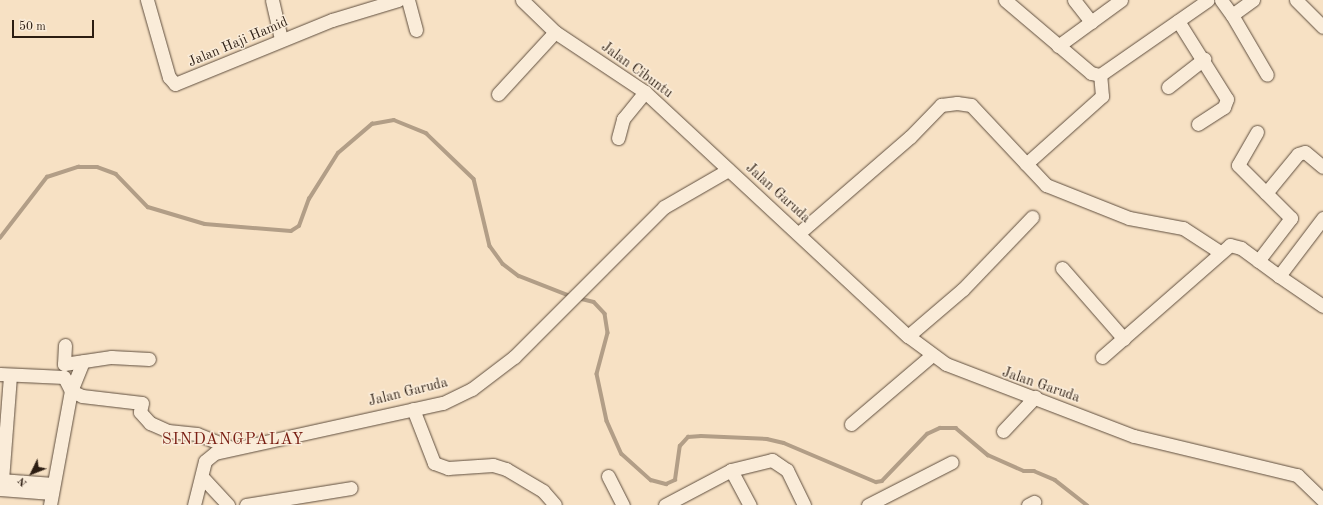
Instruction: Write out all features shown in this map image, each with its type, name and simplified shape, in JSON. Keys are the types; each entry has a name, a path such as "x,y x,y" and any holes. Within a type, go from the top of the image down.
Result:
{"street":[{"name":"Jalan Haji Hamid","path":"147,0 169,76 175,84 358,10 398,0"},
{"path":"272,0 282,40"},
{"path":"408,0 416,30"},
{"name":"Jalan Cibuntu","path":"522,0 555,32 645,92 728,170"},
{"path":"1074,0 1090,22"},
{"path":"1058,46 1121,0"},
{"path":"1013,2 1058,46 1091,73 1100,75 1208,0"},
{"path":"1221,0 1232,15 1267,75"},
{"path":"1232,15 1253,0"},
{"path":"1296,0 1323,27"},
{"path":"1178,21 1204,59 1227,99 1224,107 1198,124"},
{"path":"498,94 555,32"},
{"path":"1168,87 1204,59"},
{"path":"1026,164 1102,96 1100,75"},
{"path":"618,138 620,125 645,92"},
{"path":"799,233 943,104 971,105 1046,186 1129,218 1183,228 1220,252"},
{"path":"1257,132 1238,165 1292,218 1258,260"},
{"path":"1266,193 1298,154 1305,152 1323,167"},
{"name":"Jalan Garuda","path":"194,505 207,459 231,448 413,408 443,403 488,379 653,217 682,194 728,170 799,233 908,336 932,354 966,374 1034,397 1134,436 1297,475 1323,500"},
{"path":"908,336 963,289 1032,216"},
{"path":"1279,276 1323,218"},
{"path":"1102,358 1220,252 1235,245 1323,305"},
{"path":"1062,268 1124,339"},
{"path":"65,345 64,364 83,361 149,360"},
{"path":"851,424 932,354"},
{"path":"83,361 71,391 51,494 1,483 5,374 58,375 64,377 71,391 89,398 142,403 140,412 150,423 168,431 197,434 231,448"},
{"path":"1003,431 1034,397"},
{"path":"413,408 434,463 448,468 493,465 506,469 543,491 555,505"},
{"path":"665,505 683,501 731,470 759,461 781,464 804,505"},
{"path":"868,505 952,462"},
{"path":"731,470 750,505"},
{"path":"608,476 623,505"},
{"path":"202,478 228,505"},
{"path":"246,505 351,488"}],"waterway":[{"path":"0,238 47,177 78,167 97,167 116,174 148,207 205,224 291,231 299,226 309,199 338,153 372,124 394,120 426,133 474,179 490,246 503,264 519,276 570,296"},
{"path":"578,298 594,302 605,314 608,333 597,374 607,421 622,454 651,480 666,484 675,480 680,446 688,437 701,436 767,439 784,443 876,482 882,481 927,434 940,428 956,428 988,455 1024,471 1034,471 1055,480 1087,505"}],"district":[{"name":"SINDANGPALAY","path":"233,440"}]}
